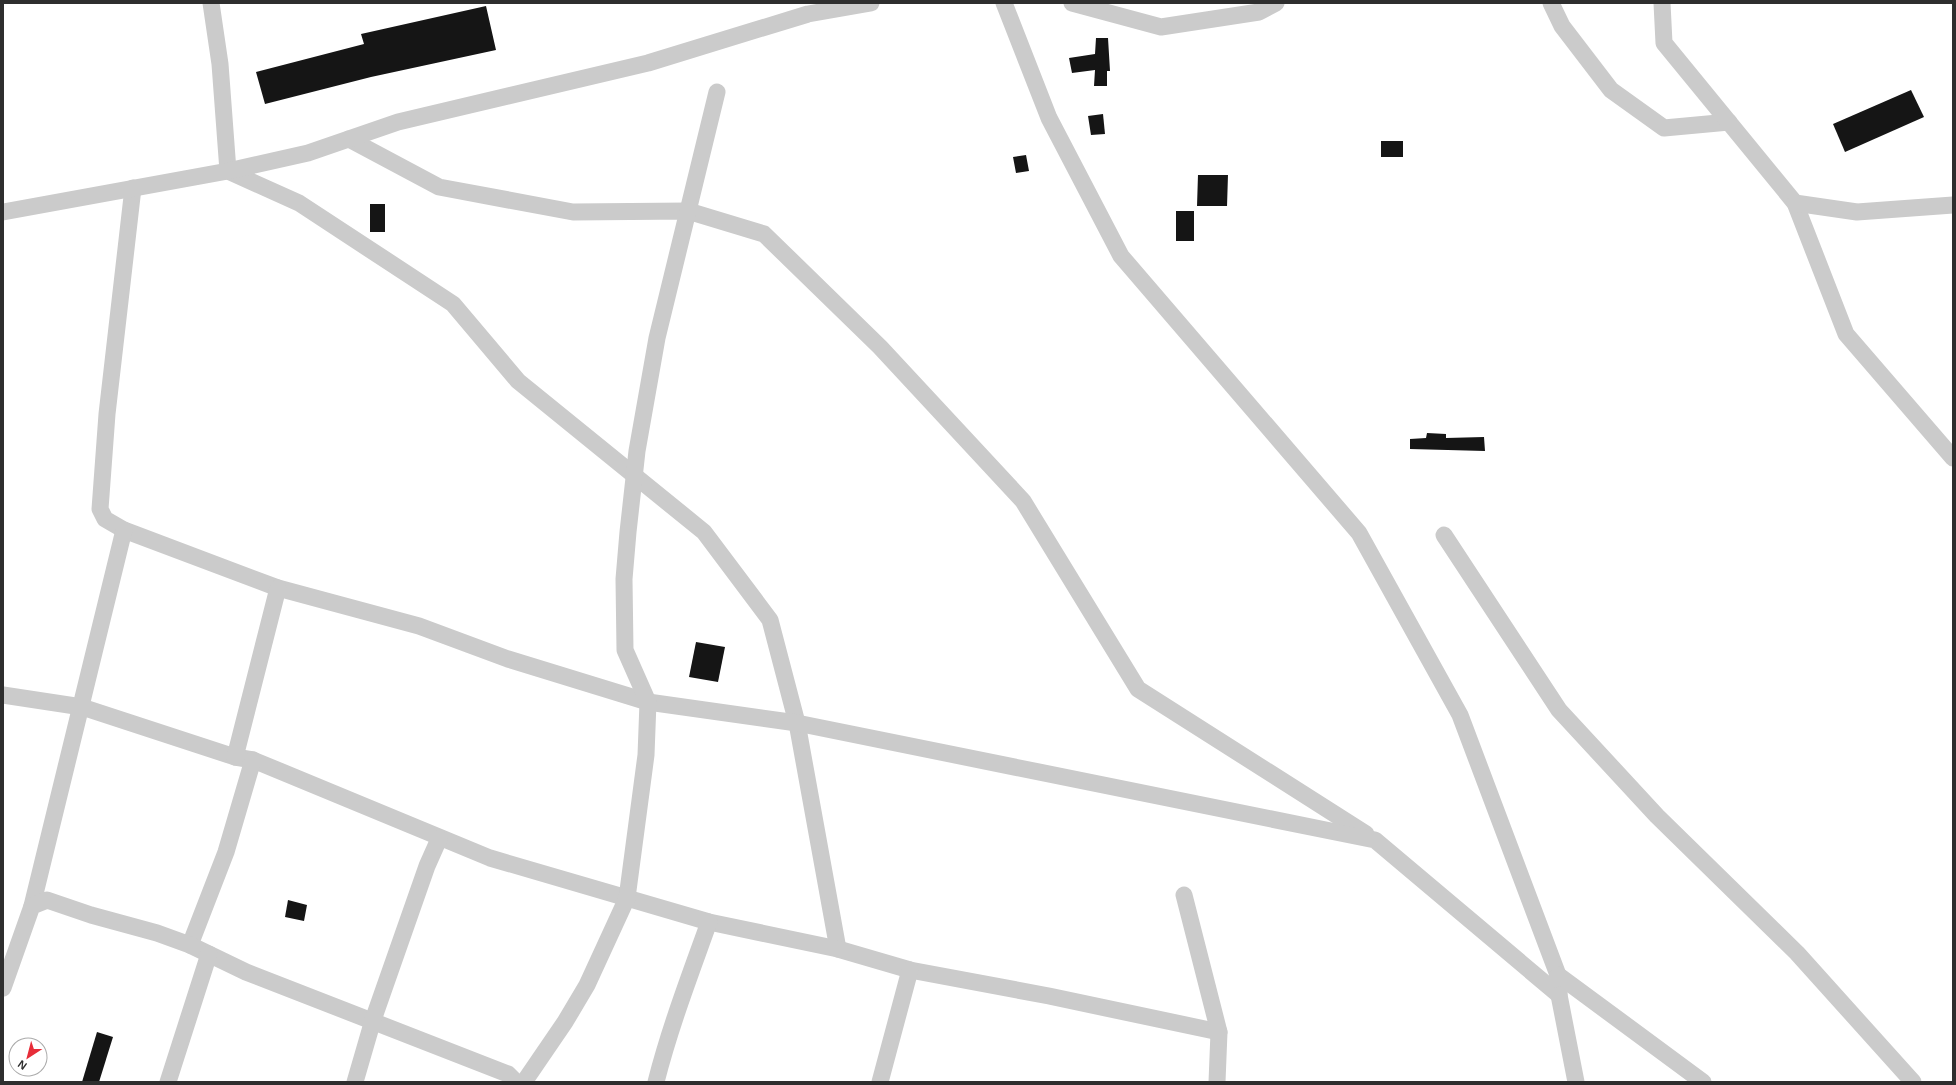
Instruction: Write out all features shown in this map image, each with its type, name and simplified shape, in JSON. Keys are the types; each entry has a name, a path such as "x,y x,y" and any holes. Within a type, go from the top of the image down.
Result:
{"street":[{"path":"212,3 220,64 228,171"},
{"path":"3,212 228,171 308,153 398,122 648,63 808,14 870,3"},
{"path":"1004,3 1049,118 1121,256 1359,533 1460,714 1558,975 1559,995 1576,1082"},
{"path":"1072,3 1161,27 1259,12 1276,3"},
{"path":"1550,3 1562,26 1611,90 1664,128 1729,122"},
{"path":"1662,3 1664,44 1795,203 1846,334 1953,458"},
{"path":"524,1082 565,1022 587,985 627,898 646,755 648,702 625,650 624,579 635,474 657,338 717,92"},
{"path":"349,139 439,187 573,212 688,211 764,234 880,347 1023,501 1138,689 1375,840 1559,995"},
{"path":"228,171 298,203 453,304 518,381 635,474 704,532 770,620 797,723 838,949"},
{"path":"134,188 107,414 100,509 104,519 124,530 278,588 419,626 508,658 648,702 797,723 1375,840"},
{"path":"1795,203 1857,212 1953,204"},
{"path":"3,988 32,906 82,707 124,530"},
{"path":"1444,535 1559,710 1657,816 1797,953 1913,1082"},
{"path":"235,756 278,588"},
{"path":"3,695 82,707 235,756 253,760 439,839 490,858 709,922 838,949 910,970 1049,996 1219,1032"},
{"path":"190,945 226,852 253,760"},
{"path":"355,1082 373,1020 427,866 439,839"},
{"path":"1184,895 1219,1032 1217,1082"},
{"path":"32,906 47,900 91,915 157,933 190,945 246,972 373,1020 508,1074 516,1082"},
{"path":"656,1082 665,1046 709,922"},
{"path":"168,1082 209,954"},
{"path":"880,1082 910,970"},
{"path":"1558,975 1702,1082"}],"building":[{"path":"486,6 496,50 371,77 265,104 256,72 364,44 361,34"},
{"path":"1096,38 1108,38 1110,71 1107,71 1107,86 1094,86 1095,70 1072,73 1069,58 1095,54"},
{"path":"1911,90 1924,117 1845,152 1833,124"},
{"path":"1103,114 1105,134 1091,135 1088,116"},
{"path":"1381,141 1403,141 1403,157 1381,157"},
{"path":"1026,155 1029,171 1016,173 1013,157"},
{"path":"1198,175 1228,175 1227,206 1197,206"},
{"path":"370,204 385,204 385,232 370,232"},
{"path":"1176,211 1194,211 1194,241 1176,241"},
{"path":"1427,433 1446,434 1446,438 1484,437 1485,451 1410,449 1410,439 1426,438"},
{"path":"696,642 725,647 718,682 689,677"},
{"path":"288,900 307,905 304,921 285,917"},
{"path":"97,1032 113,1037 99,1082 82,1082"}]}
